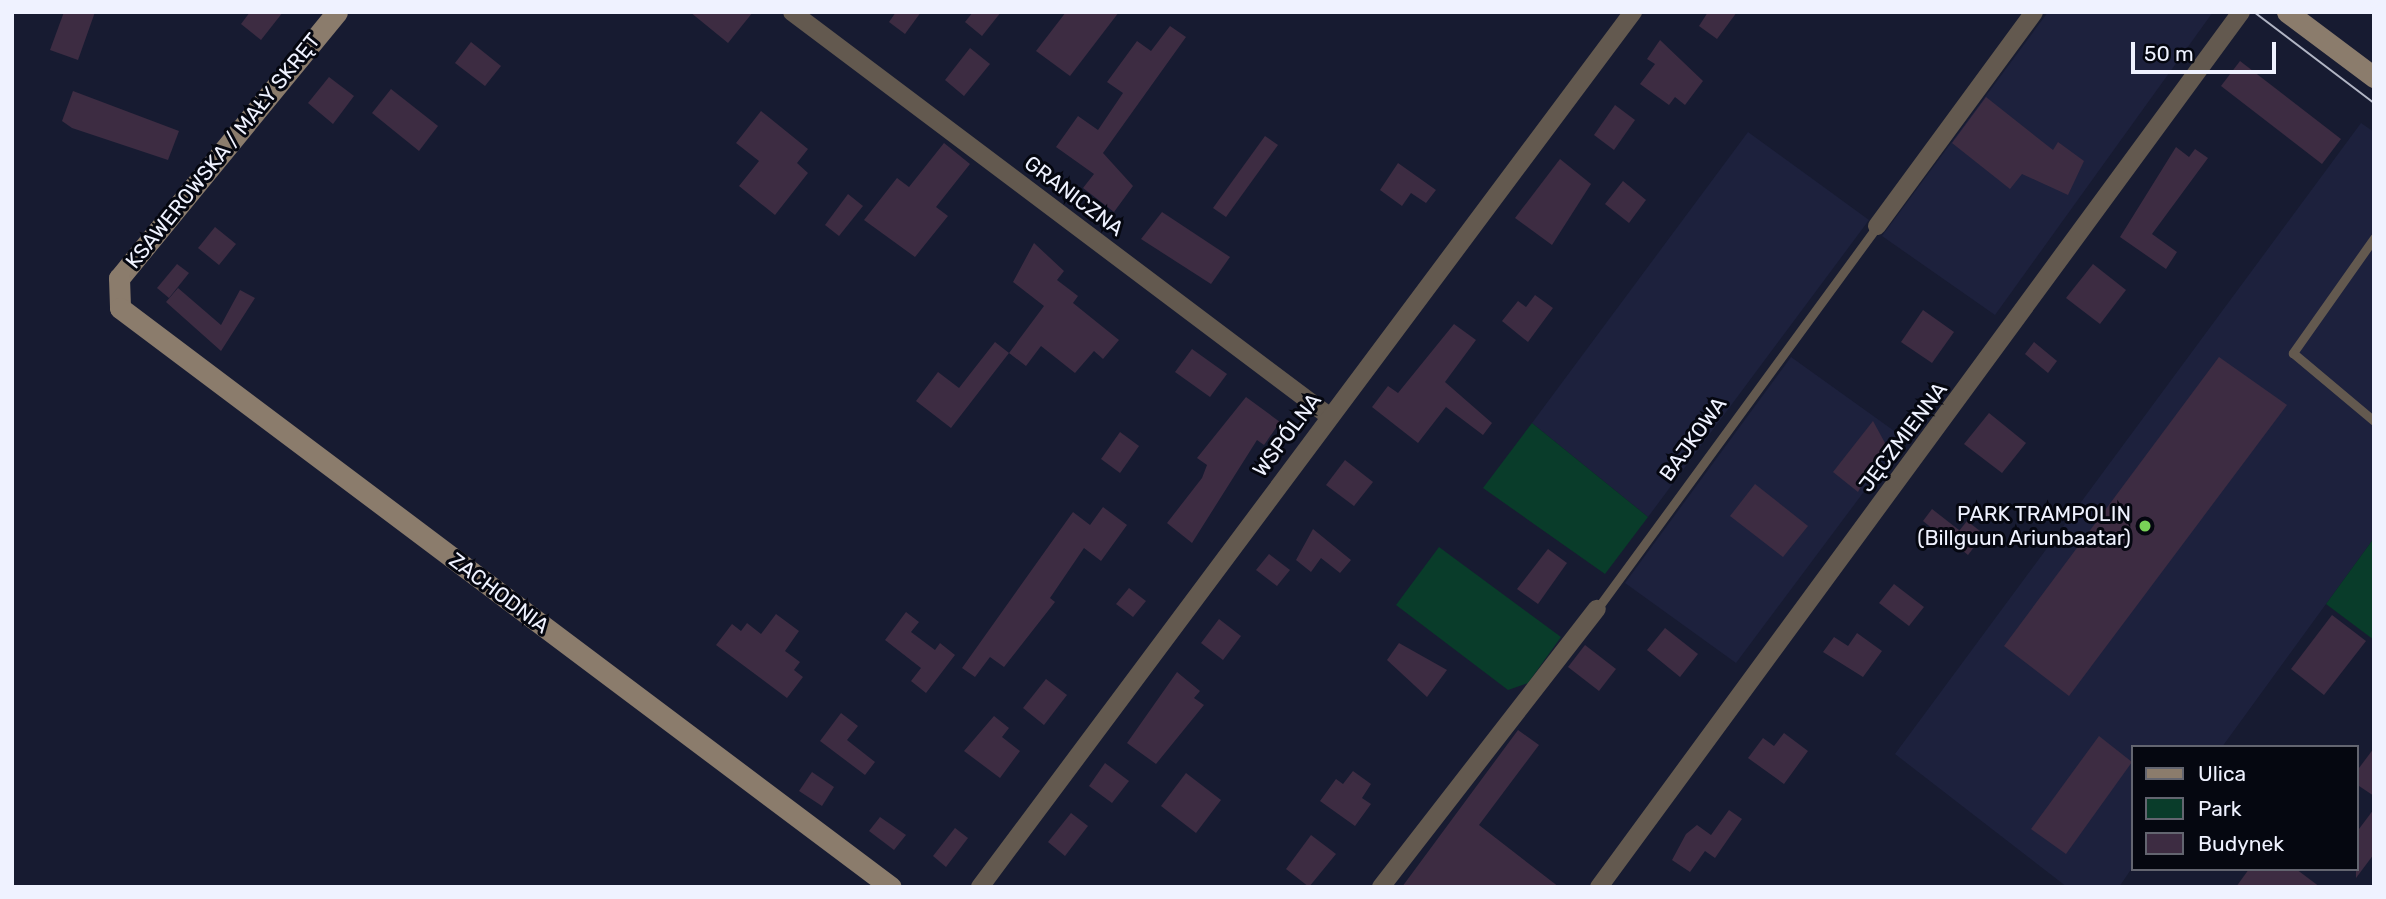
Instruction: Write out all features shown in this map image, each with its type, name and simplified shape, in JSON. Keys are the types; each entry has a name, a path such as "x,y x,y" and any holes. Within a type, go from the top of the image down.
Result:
{"street":[{"name":"KSAWEROWSKA / MAŁY SKRĘT","path":"116,293 119,278 337,12"},
{"name":"GRANICZNA","path":"792,12 1329,416"},
{"name":"WSPÓLNA","path":"980,887 1633,12"},
{"name":"BAJKOWA","path":"1877,226 2034,12"},
{"name":"JĘCZMIENNA","path":"1599,887 2241,12"},
{"path":"2287,12 2374,77"},
{"name":"ZACHODNIA","path":"116,293 120,308 891,887"},
{"name":"BAJKOWA","path":"1381,887 1597,609"}],"lane":[{"name":"BAJKOWA","path":"1597,609 1877,226"},
{"path":"2374,238 2293,353 2374,421"}],"shaded area":[{"path":"2048,12 2213,12 1995,315 1882,236"},
{"path":"2361,123 2374,132 2374,538 2223,745 2130,745 2130,871 2119,887 2067,887 1895,754"},
{"path":"1748,132 1869,220 1648,517 1532,423"},
{"path":"1791,357 1904,438 1736,663 1625,583"}],"green space":[{"path":"1532,423 1648,517 1605,574 1483,488"},
{"path":"2374,538 2374,640 2326,604"},
{"path":"1439,547 1561,637 1528,683 1508,690 1396,605"}],"building":[{"path":"64,12 95,12 78,60 50,50"},
{"path":"250,12 283,12 261,40 241,24"},
{"path":"690,12 753,12 728,43"},
{"path":"896,12 921,12 905,34 889,22"},
{"path":"973,12 1001,12 982,36 965,22"},
{"path":"1066,12 1119,12 1070,76 1036,51"},
{"path":"1708,12 1737,12 1717,39 1699,26"},
{"path":"1170,26 1186,37 1103,153 1133,186 1114,212 1083,188 1094,174 1056,147 1078,116 1098,130 1123,93 1107,82 1137,41 1151,51"},
{"path":"1660,40 1703,81 1685,105 1675,97 1669,105 1640,84 1655,64 1647,59"},
{"path":"471,42 501,66 485,86 455,63"},
{"path":"970,48 990,64 964,96 945,80"},
{"path":"2240,61 2341,139 2322,164 2221,86"},
{"path":"329,77 354,96 333,124 308,103"},
{"path":"391,89 438,126 419,151 372,113"},
{"path":"73,91 179,131 168,160 72,128 62,121"},
{"path":"1986,97 2053,150 2058,142 2084,161 2068,195 2022,174 2010,189 1952,143"},
{"path":"1615,105 1635,120 1614,150 1594,135"},
{"path":"761,111 808,149 797,163 808,173 775,215 739,186 759,161 736,143"},
{"path":"1265,136 1278,145 1226,217 1213,208"},
{"path":"944,143 970,164 936,207 948,216 915,257 864,220 897,178 909,187"},
{"path":"2176,147 2189,157 2195,149 2208,158 2152,234 2177,252 2166,269 2120,237"},
{"path":"1560,159 1591,184 1552,245 1515,218"},
{"path":"1398,163 1436,190 1426,203 1411,193 1402,206 1380,190"},
{"path":"1623,181 1646,200 1629,223 1605,204"},
{"path":"848,194 863,206 839,236 825,225"},
{"path":"1162,212 1230,257 1211,284 1141,239"},
{"path":"215,227 236,244 219,265 198,248"},
{"path":"1034,243 1064,271 1057,280 1078,296 1073,303 1119,340 1103,359 1094,351 1075,373 1041,346 1026,366 1009,353 1044,306 1013,282"},
{"path":"177,264 189,273 169,298 157,288"},
{"path":"2093,264 2126,290 2100,324 2066,298"},
{"path":"178,288 221,325 240,290 255,298 221,351 166,302"},
{"path":"1535,295 1553,308 1528,342 1502,321 1518,301 1526,307"},
{"path":"1923,310 1954,332 1932,363 1901,342"},
{"path":"1454,324 1476,340 1445,382 1492,423 1483,435 1446,407 1418,443 1372,407 1388,386 1398,393"},
{"path":"995,342 1009,353 951,428 916,401 938,372 959,388"},
{"path":"2034,342 2057,361 2048,373 2025,354"},
{"path":"1192,349 1227,374 1210,397 1175,372"},
{"name":"PARK TRAMPOLIN (Billguun Ariunbaatar)","path":"2219,357 2287,405 2069,696 2004,646"},
{"path":"1246,397 1280,422 1264,445 1257,440 1192,543 1167,523 1202,478 1207,465 1197,458"},
{"path":"1989,413 2026,443 2002,473 1964,444"},
{"path":"1873,421 1885,443 1858,492 1833,472"},
{"path":"1120,432 1139,446 1120,473 1101,459"},
{"path":"1345,460 1373,482 1354,506 1326,485"},
{"path":"1755,484 1808,526 1783,557 1730,516"},
{"path":"1103,507 1127,525 1101,561 1084,548 1050,598 1055,602 1004,667 990,657 975,677 962,668 1073,512 1090,525"},
{"path":"1932,509 1959,530 1949,542 1923,521"},
{"path":"1967,521 1984,534 1968,555 1951,541"},
{"path":"1313,529 1351,560 1340,573 1321,558 1311,572 1296,560"},
{"path":"1548,549 1567,563 1538,604 1517,589"},
{"path":"1269,554 1290,570 1277,586 1256,570"},
{"path":"1894,584 1924,607 1909,626 1879,603"},
{"path":"1129,588 1146,601 1133,617 1116,604"},
{"path":"906,612 919,622 911,632 935,650 940,643 955,655 926,693 911,681 921,668 885,640"},
{"path":"776,614 799,631 785,651 800,662 794,670 803,677 787,698 716,645 732,624 741,631 747,623 761,634"},
{"path":"2332,615 2366,641 2324,695 2291,669"},
{"path":"1219,619 1241,636 1223,660 1201,643"},
{"path":"1665,628 1698,654 1680,677 1647,650"},
{"path":"1857,633 1882,651 1863,677 1823,652 1834,637 1848,646"},
{"path":"1399,643 1447,670 1427,697 1387,660"},
{"path":"1585,645 1616,669 1599,691 1568,667"},
{"path":"1177,672 1200,691 1194,698 1204,705 1156,764 1127,743"},
{"path":"1046,679 1067,695 1044,725 1023,708"},
{"path":"841,713 858,726 847,740 875,762 865,775 820,741"},
{"path":"994,716 1009,728 1002,737 1020,751 1000,778 964,751"},
{"path":"1518,730 1539,745 1479,825 1559,887 1402,887"},
{"path":"1784,733 1808,751 1784,784 1748,758 1763,738 1774,746"},
{"path":"2099,736 2130,760 2130,765 2066,854 2031,829"},
{"path":"2374,748 2374,796 2358,785 2358,769"},
{"path":"1105,763 1129,781 1112,803 1089,786"},
{"path":"1353,771 1371,784 1362,798 1371,804 1355,826 1320,801 1336,779 1343,784"},
{"path":"812,772 834,787 822,806 799,791"},
{"path":"1186,773 1221,800 1196,833 1161,806"},
{"path":"2374,809 2374,854 2356,878 2358,871 2358,830"},
{"path":"1729,810 1742,819 1715,858 1705,851 1690,872 1672,860 1686,834 1697,825 1711,835"},
{"path":"1071,813 1088,826 1065,856 1048,842"},
{"path":"880,817 906,835 894,850 869,831"},
{"path":"955,828 968,838 946,867 933,856"},
{"path":"1311,835 1336,854 1309,887 1286,869"},
{"path":"2248,871 2299,871 2320,887 2236,887"}],"tram line":[{"path":"2254,12 2374,103"}],"place":[{"name":"PARK TRAMPOLIN (Billguun Ariunbaatar)","path":"2145,526"}]}
